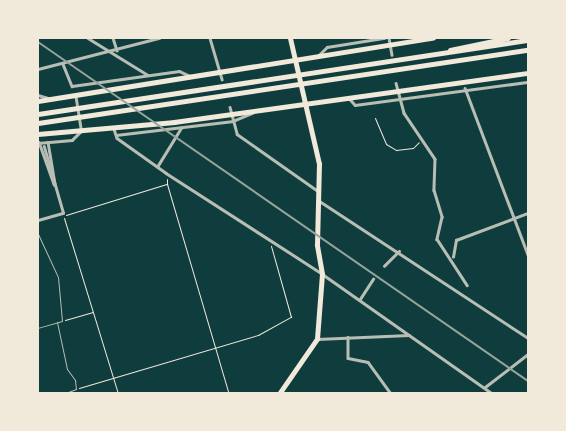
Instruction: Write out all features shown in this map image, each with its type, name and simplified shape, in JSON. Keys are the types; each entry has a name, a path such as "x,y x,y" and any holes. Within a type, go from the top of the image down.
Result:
{"highway":[{"path":"405,61 508,38"},
{"path":"38,114 320,74 528,40"},
{"path":"38,123 321,83 528,50"}],"main road":[{"path":"279,394 317,339 322,274 316,244 319,164 290,38"},
{"path":"38,101 295,60 412,39 433,38"},
{"path":"38,134 114,129 528,73"}],"street":[{"path":"88,38 148,75"},
{"path":"113,38 117,50"},
{"path":"38,69 112,53 159,38"},
{"path":"210,38 222,79"},
{"path":"318,56 327,48 384,38"},
{"path":"389,38 392,55"},
{"path":"63,64 72,86 179,71 190,76"},
{"path":"349,98 356,105 465,88 528,82"},
{"path":"396,84 400,98 420,139 436,158 434,190 442,217 437,239 453,257 468,285"},
{"path":"465,88 528,255"},
{"path":"55,185 38,142 72,140 81,131 74,94"},
{"path":"38,95 49,98"},
{"path":"230,107 237,134 318,191"},
{"path":"116,135 233,120 260,110"},
{"path":"157,167 181,128"},
{"path":"114,129 116,135 157,167 360,299 493,394"},
{"path":"48,142 55,185"},
{"path":"38,220 63,214 44,147"},
{"path":"317,199 400,251 528,338"},
{"path":"453,257 456,240 528,214"},
{"path":"384,266 400,251"},
{"path":"360,299 373,279"},
{"path":"317,339 410,335"},
{"path":"348,337 348,358 368,362 391,394"},
{"path":"485,387 528,354"}],"lane":[{"path":"38,234 58,278 62,321 38,328"},
{"path":"57,322 76,389 63,394"}],"path":[{"path":"375,118 386,144 396,150 413,148 420,139"},
{"path":"166,173 167,184 228,394"},
{"path":"118,394 63,214 167,184"},
{"path":"76,389 258,335 291,317 269,240"},
{"path":"62,321 93,312"}],"railway":[{"path":"38,42 528,381"}]}
